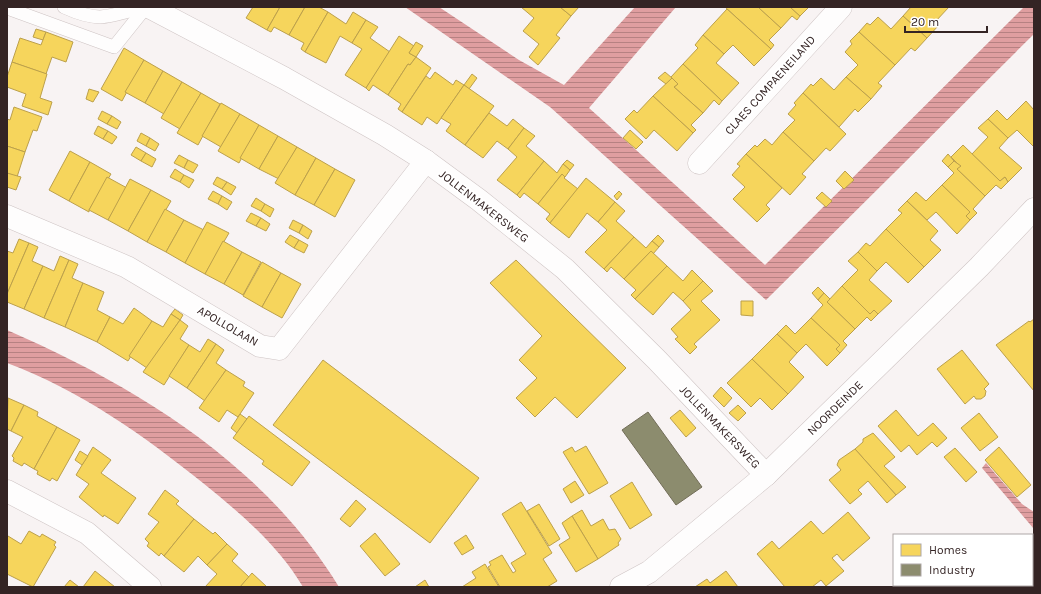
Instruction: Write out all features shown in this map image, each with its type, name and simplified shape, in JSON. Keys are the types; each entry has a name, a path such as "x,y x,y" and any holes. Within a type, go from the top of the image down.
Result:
{"street":[{"name":"JOLLENMAKERSWEG","path":"150,7 284,78 384,135 426,162 479,200 565,269 656,360 766,475"},
{"name":"CLAES COMPAENEILAND","path":"699,163 841,7"},
{"name":"APOLLOLAAN","path":"7,216 128,267 260,346 279,350 426,162"},
{"name":"NOORDEINDE","path":"621,587 649,572 766,475 979,267 1034,209"},
{"path":"7,491 87,533 150,587"}],"lane":[{"path":"64,7 81,15 104,18 142,7"},
{"path":"7,8 114,47 146,7"}],"shaded area":[{"path":"405,7 439,7 519,60 564,85 635,7 676,7 589,108 765,265 1024,7 1034,7 1034,34 766,300 550,107"},
{"path":"7,330 103,376 149,403 193,433 235,466 274,503 308,543 339,587 303,587 282,557 258,530 180,465 134,431 85,400 60,386 7,363"},
{"path":"986,463 1022,504 1034,512 1034,529 982,468"}],"building: Homes":[{"path":"253,7 280,7 267,30 246,18"},
{"path":"280,7 305,7 289,35 274,27 271,32 267,30"},
{"path":"305,7 319,7 328,12 305,52 301,49 304,43 289,35"},
{"path":"521,7 560,7 571,16 556,35 560,38 538,65 529,57 539,44 523,31 534,18"},
{"path":"560,7 579,7 571,16"},
{"path":"725,7 758,7 781,28 769,40 774,45 771,49"},
{"path":"758,7 790,7 800,16 797,20 792,16 781,28"},
{"path":"790,7 809,7 800,16"},
{"path":"911,7 949,7 935,22 939,25 927,38 903,16"},
{"path":"727,9 771,49 754,66 733,45 724,54 703,35"},
{"path":"328,12 346,24 353,12 366,20 352,43 340,36 326,63 305,52"},
{"path":"903,16 927,38 915,51 911,48 895,65 859,32 867,23 870,25 878,17 891,29"},
{"path":"366,20 378,27 370,38 390,52 366,88 345,75 362,49 352,43"},
{"path":"36,29 46,32 43,40 33,37"},
{"path":"46,32 73,42 66,62 52,57 46,74 12,62 20,38 41,45"},
{"path":"859,32 895,65 878,83 882,86 871,99 846,77 858,65 845,52 852,44 850,41"},
{"path":"703,35 724,54 716,63 739,83 722,101 683,64 698,48 695,45"},
{"path":"399,36 414,46 409,53 416,57 410,65 408,64 388,95 373,85 369,91 366,88"},
{"path":"416,42 423,46 416,57 409,53"},
{"path":"124,48 144,60 122,101 101,89"},
{"path":"416,57 431,68 402,112 398,109 401,104 388,95 408,64 410,65"},
{"path":"144,60 163,71 145,103 125,92"},
{"path":"12,62 47,74 40,98 52,102 48,115 22,106 26,94 7,87 7,77"},
{"path":"683,64 722,101 719,105 714,100 703,113 674,87 678,84 671,77"},
{"path":"163,71 182,82 164,114 145,103"},
{"path":"435,72 453,85 456,80 464,85 437,124 427,117 422,125 402,112 426,76 430,79"},
{"path":"665,72 672,78 666,84 658,78"},
{"path":"472,74 477,78 469,89 464,85"},
{"path":"846,77 871,99 858,112 855,109 839,127 803,93 811,84 813,86 821,78 834,90"},
{"path":"672,78 678,84 674,87 703,113 691,125 696,130 693,133 653,96"},
{"path":"182,82 201,93 180,129 161,118"},
{"path":"464,85 494,106 465,145 446,131 451,124 441,118"},
{"path":"89,89 99,92 93,102 86,99"},
{"path":"201,93 220,104 198,145 177,133"},
{"path":"803,93 846,134 830,151 826,148 814,161 783,132 795,120 788,114 796,105 794,103"},
{"path":"653,96 693,133 677,151 654,130 646,139 625,119 634,110 637,113"},
{"path":"1026,101 1034,110 1034,147 1017,130 1008,138 988,119 997,110 1007,120"},
{"path":"221,103 240,114 221,147 202,136"},
{"path":"14,107 42,117 37,131 33,130 25,152 7,146 7,119 10,120"},
{"path":"102,111 112,116 107,124 98,119"},
{"path":"489,113 507,126 513,119 524,128 508,149 497,141 483,158 465,145"},
{"path":"240,114 259,125 239,163 218,151"},
{"path":"112,116 121,122 117,129 107,124"},
{"path":"988,119 1008,138 999,148 1022,168 1008,182 1005,177 1000,181 972,154 988,137 978,128"},
{"path":"259,125 278,136 259,169 240,158"},
{"path":"98,126 108,131 103,139 94,134"},
{"path":"524,128 535,136 526,146 544,161 517,195 497,180 517,157 508,149"},
{"path":"630,130 643,142 636,149 623,138"},
{"path":"108,131 117,137 112,144 103,139"},
{"path":"783,132 814,161 802,174 806,177 790,195 746,154 755,145 757,147 765,139 772,145"},
{"path":"141,133 150,138 146,146 137,141"},
{"path":"278,136 297,147 279,179 259,169"},
{"path":"150,138 159,144 155,151 146,146"},
{"path":"963,145 1000,181 1005,177 1008,182 1001,189 996,185 985,196 957,169 960,166 951,157"},
{"path":"7,146 25,152 17,177 7,173"},
{"path":"136,147 146,153 141,161 131,155"},
{"path":"297,147 316,158 295,195 275,183"},
{"path":"70,151 90,162 69,201 49,190"},
{"path":"146,153 156,159 152,167 141,161"},
{"path":"746,154 782,188 766,205 770,209 757,222 733,199 745,187 732,175 740,166 737,164"},
{"path":"948,154 954,161 948,167 942,161"},
{"path":"179,155 188,160 184,168 174,163"},
{"path":"316,158 335,169 314,205 295,195"},
{"path":"188,160 198,165 193,173 184,168"},
{"path":"567,160 574,165 570,170 563,164"},
{"path":"544,161 557,173 563,164 570,170 565,177 562,174 538,204 524,193 520,198 517,195"},
{"path":"954,161 961,166 957,169 985,196 973,209 977,213 970,220 966,216 970,212 942,185 954,173 948,167"},
{"path":"90,162 111,174 89,212 69,201"},
{"path":"175,169 184,175 180,182 170,177"},
{"path":"335,169 355,180 335,217 314,205"},
{"path":"845,171 854,180 844,189 836,181"},
{"path":"7,173 21,177 16,190 7,187"},
{"path":"562,174 565,177 564,178 578,189 550,223 546,219 550,214 538,204"},
{"path":"184,175 194,180 189,188 180,182"},
{"path":"107,177 127,188 108,220 89,210"},
{"path":"217,177 227,182 222,189 213,184"},
{"path":"586,178 615,202 598,222 587,213 569,238 550,223"},
{"path":"130,179 151,190 128,231 108,220"},
{"path":"227,182 236,187 231,195 222,189"},
{"path":"942,185 970,212 966,216 970,220 957,234 936,212 927,220 907,201 916,192 926,201"},
{"path":"151,190 171,201 147,242 128,231"},
{"path":"213,191 222,196 218,204 208,199"},
{"path":"619,191 622,194 617,200 614,196"},
{"path":"822,192 832,201 826,207 816,198"},
{"path":"222,196 232,202 227,210 218,204"},
{"path":"256,198 265,204 261,211 251,206"},
{"path":"907,201 938,231 930,240 941,250 924,267 886,229 902,213 898,210"},
{"path":"615,202 625,211 616,221 634,237 604,269 585,252 607,230 598,222"},
{"path":"265,204 274,209 270,217 261,211"},
{"path":"165,209 184,220 166,252 147,242"},
{"path":"251,213 261,218 256,226 246,221"},
{"path":"261,218 270,224 266,231 256,226"},
{"path":"184,220 204,230 185,263 166,252"},
{"path":"293,220 303,225 299,233 289,228"},
{"path":"207,222 229,233 205,274 185,263"},
{"path":"303,225 312,231 308,239 299,233"},
{"path":"886,229 924,267 908,283 886,262 877,271 858,252 866,243 870,246"},
{"path":"290,235 299,240 294,248 285,242"},
{"path":"658,235 664,241 659,247 652,241"},
{"path":"634,237 646,248 652,241 659,247 653,254 651,251 624,279 611,267 607,272 604,269"},
{"path":"19,239 29,243 7,294 7,251 13,253"},
{"path":"299,240 308,245 304,253 294,248"},
{"path":"223,241 242,252 224,284 205,274"},
{"path":"29,243 38,247 32,261 43,266 24,309 7,302 7,294"},
{"path":"651,251 667,266 635,299 631,295 636,290 624,279"},
{"path":"242,252 261,262 243,295 224,284"},
{"path":"858,252 877,271 869,280 892,301 878,314 874,310 870,314 842,286 858,270 848,261"},
{"path":"60,256 69,260 44,318 24,309 43,266 54,271"},
{"path":"69,260 78,264 72,278 83,283 65,327 44,318"},
{"path":"516,260 626,368 577,418 555,397 535,417 516,398 537,378 519,360 542,336 490,283"},
{"path":"262,262 281,273 262,307 243,296"},
{"path":"667,266 683,281 692,270 703,281 683,301 673,292 653,315 635,299"},
{"path":"281,273 301,284 282,318 262,307"},
{"path":"703,281 713,291 701,301 720,320 694,344 697,347 690,354 675,339 678,337 671,329 691,310 683,301"},
{"path":"83,283 104,292 97,310 110,317 97,342 65,327"},
{"path":"842,286 870,314 874,310 878,314 871,321 867,317 855,329 827,302"},
{"path":"818,287 824,293 818,300 812,293"},
{"path":"824,293 830,299 827,302 855,329 843,341 847,345 840,353 836,349 840,345 811,318 823,305 818,300"},
{"path":"741,301 753,301 753,316 741,315"},
{"path":"134,308 152,321 128,361 97,342 110,317 123,324"},
{"path":"175,309 183,315 180,320 171,314"},
{"path":"171,314 180,320 147,368 129,356 152,321 163,327"},
{"path":"811,318 840,345 836,349 840,353 827,366 806,344 797,353 777,334 786,325 795,334"},
{"path":"1034,319 1034,391 996,345"},
{"path":"180,320 188,326 180,339 189,345 164,385 143,372"},
{"path":"777,334 797,353 789,362 804,377 788,394 752,359"},
{"path":"208,339 216,344 187,388 169,376 189,345 200,352"},
{"path":"216,344 224,350 216,363 226,370 205,401 187,388"},
{"path":"962,350 989,384 984,389 986,391 985,396 981,399 976,399 974,396 965,404 937,369"},
{"path":"752,359 788,394 772,410 760,398 751,407 727,383"},
{"path":"323,360 479,478 430,543 273,425"},
{"path":"226,370 245,382 243,386 254,393 238,417 227,410 219,422 199,408"},
{"path":"721,387 732,398 724,407 713,396"},
{"path":"8,398 24,405 11,431 7,429"},
{"path":"24,405 38,412 37,416 57,427 34,469 24,463 22,466 13,461 14,458 12,456 23,437 11,431"},
{"path":"738,405 746,413 738,421 729,413"},
{"path":"680,410 696,428 686,437 670,418"},
{"path":"896,410 918,436 933,423 947,438 937,447 932,442 917,455 909,445 901,452 878,426"},
{"path":"979,413 998,437 980,451 961,428"},
{"path":"240,414 247,419 237,433 231,428"},
{"path":"249,416 310,462 292,486 262,464 264,461 233,438"},
{"path":"57,427 80,440 57,481 52,478 50,481 37,474 38,471 34,469"},
{"path":"873,433 895,457 884,466 906,487 896,495 855,449 863,442 863,439"},
{"path":"586,446 608,483 589,494 563,452 572,447 575,452"},
{"path":"93,447 111,460 101,473 136,498 118,524 104,515 103,517 79,497 89,484 76,475"},
{"path":"999,447 1031,485 1017,497 985,460"},
{"path":"955,448 977,472 966,482 944,457"},
{"path":"855,449 896,495 887,503 868,481 858,490 862,494 850,504 829,480 841,470 837,465 839,460"},
{"path":"80,451 88,456 82,465 75,460"},
{"path":"575,481 584,495 571,503 563,489"},
{"path":"632,482 652,515 630,529 610,496"},
{"path":"165,490 179,501 176,504 194,519 164,556 161,553 159,556 147,546 149,543 145,539 159,522 148,514"},
{"path":"356,500 366,509 350,527 340,519"},
{"path":"521,502 552,553 543,559 557,581 547,587 500,587 488,567 491,565 489,562 502,555 513,573 516,571 511,563 526,554 502,514"},
{"path":"539,504 560,539 549,546 527,511"},
{"path":"582,510 591,526 603,519 609,530 615,529 621,539 618,543 619,545 598,559 572,516"},
{"path":"848,512 870,538 843,561 837,554 832,558 844,571 826,586 821,580 812,587 785,587 757,554 772,541 779,549 811,521 823,534"},
{"path":"572,516 598,559 576,572 559,545 570,538 562,523"},
{"path":"194,519 213,534 215,532 227,544 207,565 198,556 184,572 164,556"},
{"path":"29,531 40,537 42,534 56,542 54,545 56,547 33,587 7,574 8,536 21,544"},
{"path":"375,533 400,564 385,576 360,546"},
{"path":"466,535 474,548 462,555 454,543"},
{"path":"227,544 238,554 232,561 249,577 240,587 205,587 217,574 207,565"},
{"path":"485,564 499,587 462,587 476,578 472,572"},
{"path":"95,571 115,587 83,587"},
{"path":"726,571 738,587 695,587 707,579 710,583"},
{"path":"252,573 267,587 240,587"},
{"path":"70,580 79,587 64,587"},
{"path":"425,580 429,587 415,587"}],"building: Industry":[{"path":"648,412 702,487 676,505 622,430"}]}
